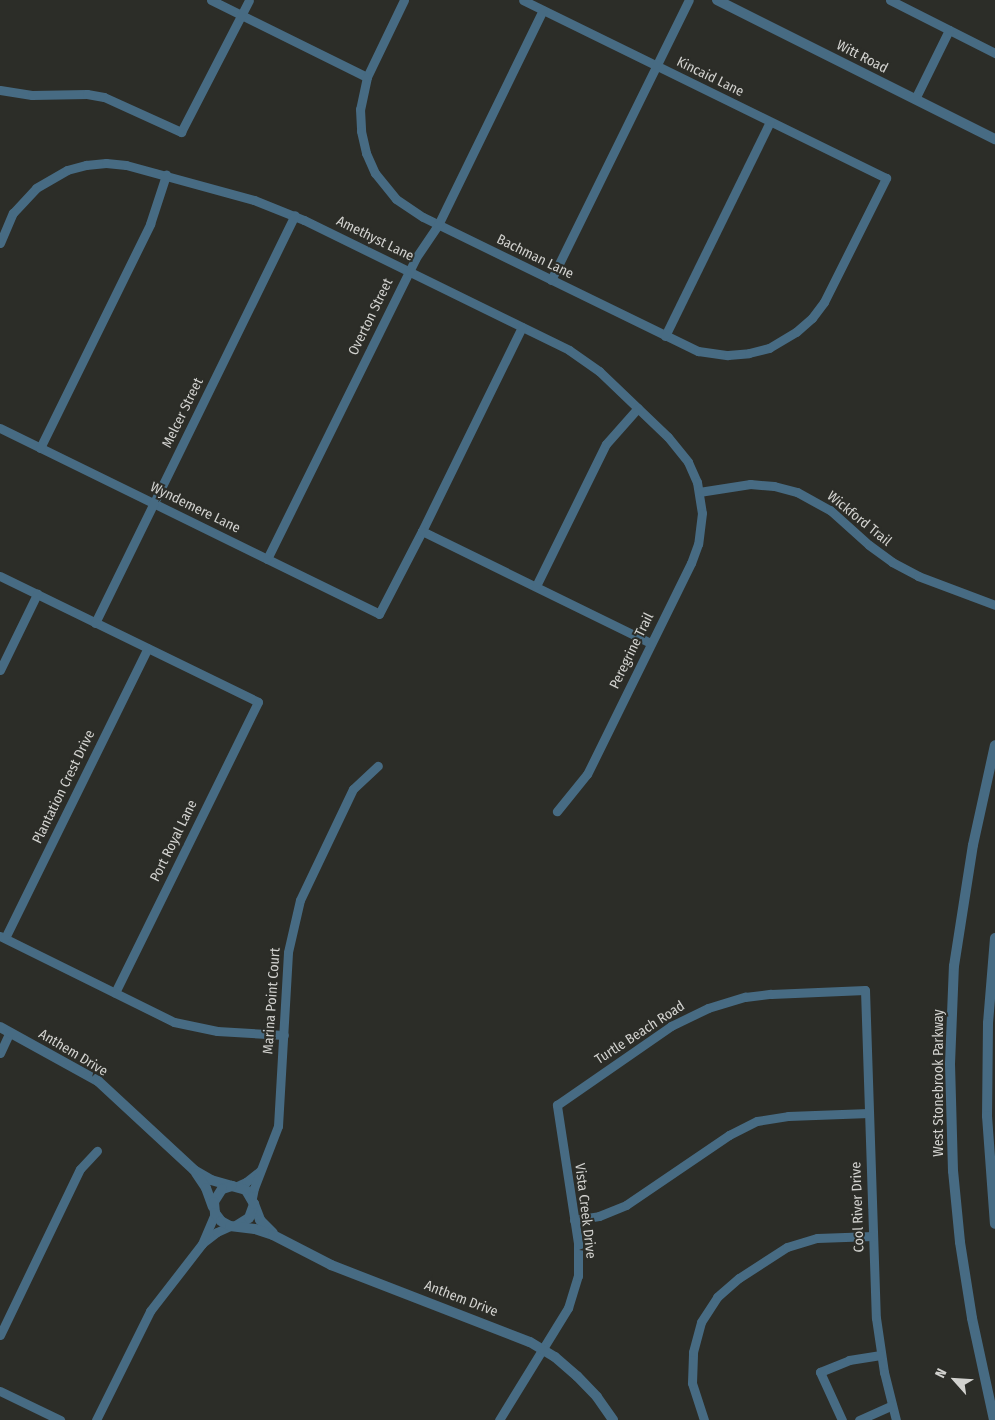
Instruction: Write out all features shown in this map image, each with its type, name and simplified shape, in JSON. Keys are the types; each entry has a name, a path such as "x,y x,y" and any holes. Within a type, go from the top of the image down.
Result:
{"street":[{"path":"210,0 367,77"},
{"path":"0,90 32,95 86,94 104,97 181,132 249,0"},
{"name":"Bachman Lane","path":"404,0 367,77 360,109 363,142 375,173 388,191 413,212 698,351 728,355 749,353 769,348 796,332 812,318 830,292 886,178"},
{"name":"Kincaid Lane","path":"523,0 886,178"},
{"path":"551,280 689,0"},
{"name":"Witt Road","path":"717,0 995,139"},
{"path":"890,0 995,53"},
{"name":"Overton Street","path":"267,559 409,271 438,224 543,10"},
{"path":"915,99 949,30"},
{"path":"664,336 770,122"},
{"name":"Amethyst Lane","path":"0,242 13,213 36,188 67,170 96,163 116,163 268,205 295,215 522,327 584,360 638,408 682,453 693,472 700,492"},
{"path":"40,448 150,224 166,176"},
{"name":"Melcer Street","path":"95,623 295,215"},
{"path":"522,327 422,531 651,643"},
{"path":"536,586 606,444 638,408"},
{"name":"Wyndemere Lane","path":"0,428 378,614 422,531"},
{"name":"Wickford Trail","path":"700,492 750,484 774,486 798,492 830,510 869,546 892,562 918,576 995,605"},
{"name":"Peregrine Trail","path":"557,811 587,774 698,544 702,518 700,492"},
{"path":"0,576 148,648"},
{"path":"0,670 37,594"},
{"name":"Port Royal Lane","path":"115,993 258,702 148,648"},
{"name":"Plantation Crest Drive","path":"2,937 148,648"},
{"name":"West Stonebrook Parkway","path":"994,1420 972,1318 960,1242 953,1171 950,1064 954,966 973,845 995,746"},
{"name":"Marina Point Court","path":"253,1201 254,1188 278,1126 288,952 300,900 353,789 378,766"},
{"path":"2,937 174,1022 216,1031 284,1035"},
{"path":"995,938 988,1023 987,1116 995,1224"},
{"name":"Turtle Beach Road","path":"557,1105 665,1030 708,1008 739,999 771,994 865,990"},
{"name":"Cool River Drive","path":"865,990 876,1318 881,1355 896,1420"},
{"name":"Anthem Drive","path":"0,1027 98,1082 194,1170 211,1180 234,1186"},
{"path":"0,1053 10,1032"},
{"name":"Vista Creek Drive","path":"499,1420 568,1308 576,1287 579,1254 557,1105"},
{"path":"574,1220 599,1216 626,1205 729,1135 752,1123 782,1116 869,1113"},
{"path":"0,1335 80,1169 96,1151"},
{"path":"202,1244 218,1193 246,1182 262,1169"},
{"name":"Anthem Drive","path":"194,1170 206,1188 214,1210"},
{"path":"96,1420 150,1311 202,1244 217,1232 249,1218 253,1201 246,1190 234,1186"},
{"name":"Anthem Drive","path":"253,1201 260,1220 278,1237"},
{"path":"214,1210 221,1222 233,1226"},
{"name":"Anthem Drive","path":"233,1226 254,1229 278,1237 311,1256 504,1330 543,1349 577,1376 613,1420"},
{"path":"704,1420 694,1394 692,1352 701,1322 711,1305 724,1290 782,1249 817,1238 873,1236"},
{"path":"842,1420 820,1372 849,1360 881,1355"},
{"path":"0,1391 60,1420"},
{"path":"859,1420 892,1405"}]}
